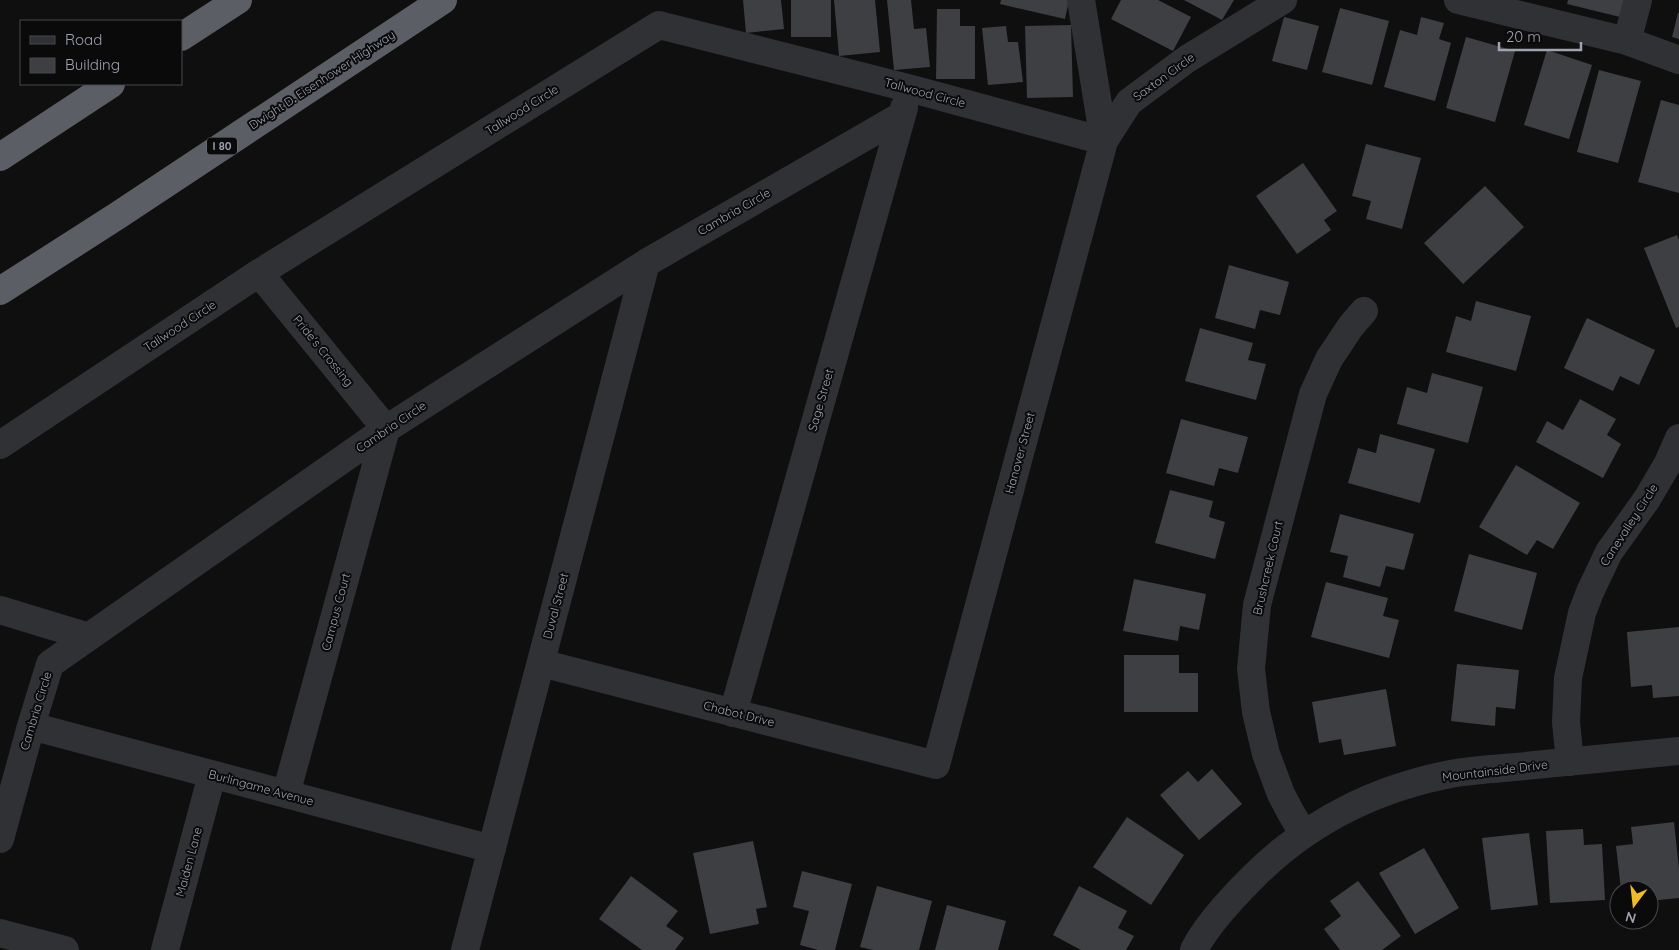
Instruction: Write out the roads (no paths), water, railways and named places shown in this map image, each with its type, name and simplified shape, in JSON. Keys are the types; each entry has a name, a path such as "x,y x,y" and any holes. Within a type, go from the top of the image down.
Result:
{"highway":[{"path":"182,37 238,0"},
{"name":"Dwight D. Eisenhower Highway","path":"0,291 117,216 443,0"},
{"path":"0,157 109,85"}],"street":[{"path":"1081,0 1104,141"},
{"name":"Saxton Circle","path":"1104,141 1129,102 1187,59 1283,0"},
{"path":"1458,0 1627,41 1679,60"},
{"path":"1627,41 1638,0"},
{"name":"Tallwood Circle","path":"0,444 260,273 659,25 912,89 1104,141"},
{"name":"Sage Street","path":"733,713 901,116 912,89"},
{"name":"Cambria Circle","path":"0,839 50,664 386,429 646,263 901,116"},
{"name":"Hanover Street","path":"936,765 1104,141"},
{"name":"Duval Street","path":"466,950 646,263"},
{"name":"Pride's Crossing","path":"260,273 386,429"},
{"name":"Brushcreek Court","path":"1303,833 1281,794 1266,754 1256,712 1252,669 1257,605 1313,394 1329,359 1351,326 1364,311"},
{"name":"Campus Court","path":"286,794 386,429"},
{"name":"Canevalley Circle","path":"1570,762 1566,722 1568,678 1582,613 1609,552 1647,499 1668,463 1679,438"},
{"path":"0,610 89,637"},
{"name":"Chabot Drive","path":"541,663 936,765"},
{"name":"Burlingame Avenue","path":"31,726 492,849"},
{"name":"Mountainside Drive","path":"1194,950 1231,899 1271,858 1303,833 1329,817 1364,800 1400,787 1457,773 1679,751"},
{"name":"Maiden Lane","path":"165,950 212,775"},
{"path":"0,933 64,950"}]}
